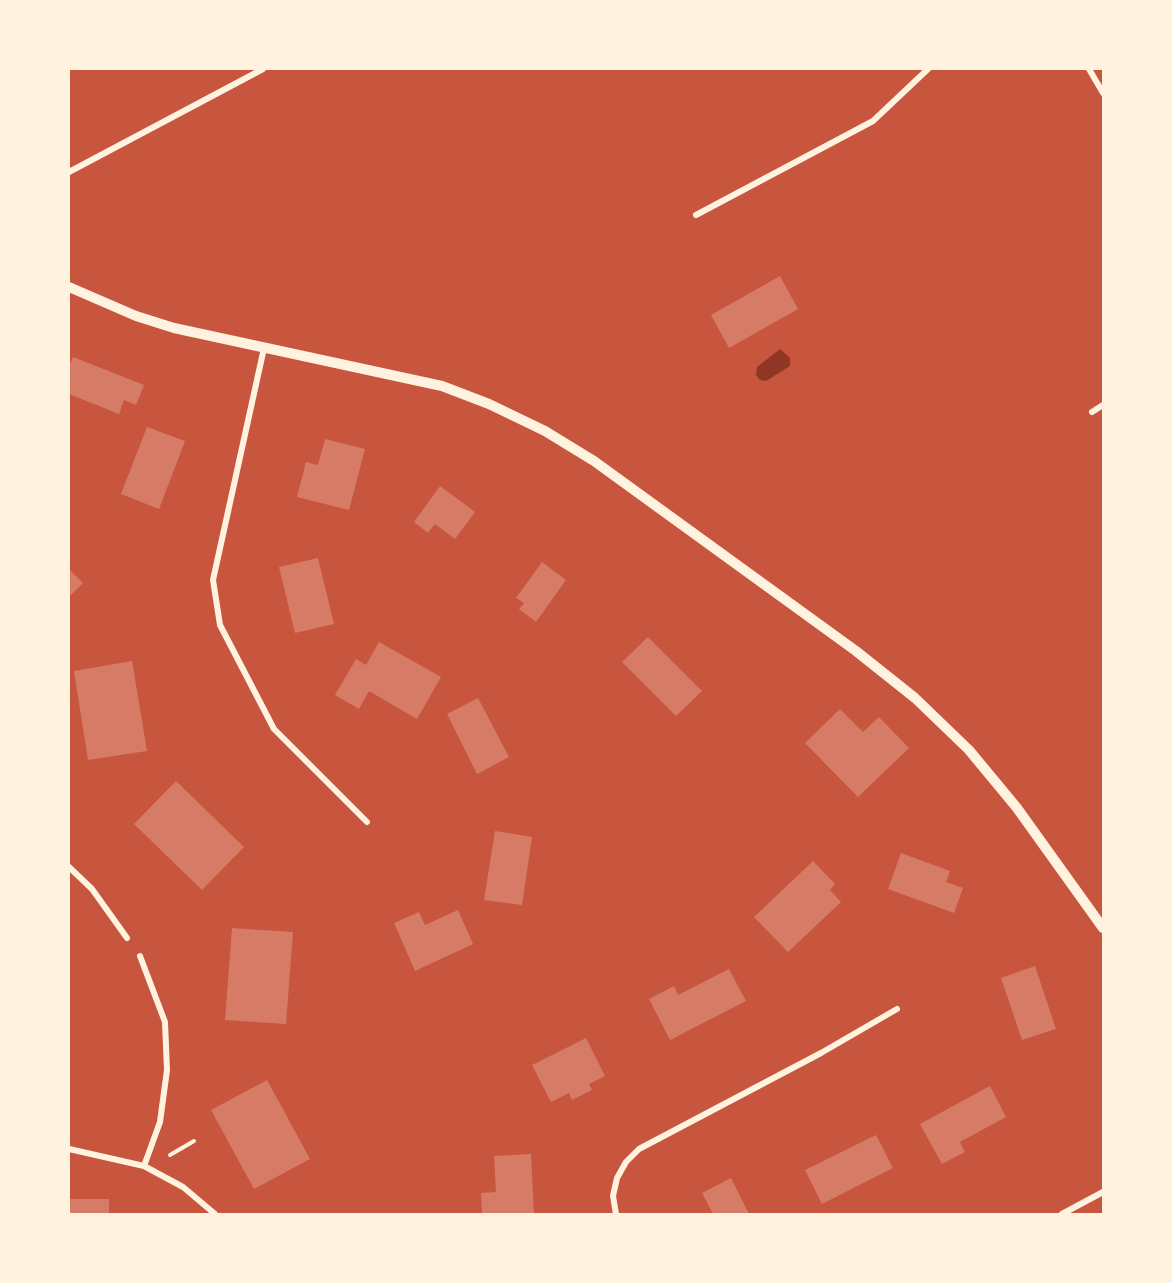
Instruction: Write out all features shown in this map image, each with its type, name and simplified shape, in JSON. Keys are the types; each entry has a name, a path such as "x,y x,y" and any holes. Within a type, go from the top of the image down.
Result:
{"street":[{"path":"69,172 263,69"},
{"path":"696,215 873,121 927,69"},
{"path":"1089,69 1103,93"},
{"path":"69,287 136,316 174,328 442,386 489,404 545,431 594,461 847,644 915,698 969,750 1017,808 1103,928"},
{"path":"264,348 213,580 220,625 274,729 367,822"},
{"path":"1092,412 1103,405"},
{"path":"69,867 92,889 127,938"},
{"path":"140,956 165,1022 167,1070 160,1122 144,1166"},
{"path":"616,1214 613,1196 617,1178 626,1162 639,1149 897,1009"},
{"path":"69,1149 144,1166 183,1186 215,1214"},
{"path":"1062,1214 1103,1192"}],"path":[{"path":"170,1155 194,1141"}],"shaded area":[{"path":"780,349 790,358 790,366 766,381 760,380 756,375 757,367"}],"building":[{"path":"780,276 798,309 729,348 711,315"},
{"path":"73,357 144,385 136,405 124,400 119,414 69,394 69,366"},
{"path":"147,427 185,441 159,509 121,494"},
{"path":"325,439 365,449 349,510 297,497 306,462 318,465"},
{"path":"440,486 475,512 455,539 435,524 428,533 414,522"},
{"path":"318,558 334,624 295,633 279,567"},
{"path":"542,562 566,580 536,622 519,609 524,603 516,598"},
{"path":"69,569 83,583 69,597"},
{"path":"648,637 702,691 676,716 622,662"},
{"path":"379,642 441,677 417,719 369,691 359,709 335,695 356,659 366,665"},
{"path":"132,661 147,751 88,760 74,671"},
{"path":"478,698 509,757 477,774 447,714"},
{"path":"840,709 863,732 879,717 909,748 858,797 805,743"},
{"path":"176,781 244,847 202,890 134,824"},
{"path":"495,831 532,837 522,905 484,900"},
{"path":"901,853 950,871 946,882 963,888 954,913 888,889"},
{"path":"813,861 835,884 830,890 841,902 788,952 754,917"},
{"path":"458,910 473,944 415,971 394,923 419,912 425,925"},
{"path":"232,928 293,932 286,1024 225,1020"},
{"path":"1035,966 1056,1029 1022,1040 1001,978"},
{"path":"729,969 746,1001 670,1040 649,999 674,986 678,995"},
{"path":"586,1038 605,1076 589,1084 592,1090 572,1100 569,1093 551,1102 532,1065"},
{"path":"267,1080 310,1159 254,1189 211,1110"},
{"path":"990,1086 1006,1117 960,1142 965,1152 942,1164 920,1124"},
{"path":"876,1135 893,1168 822,1204 805,1170"},
{"path":"531,1154 534,1214 482,1214 481,1193 496,1192 494,1156"},
{"path":"731,1178 749,1214 713,1214 702,1193"},
{"path":"69,1199 109,1199 109,1214 69,1214"}]}
